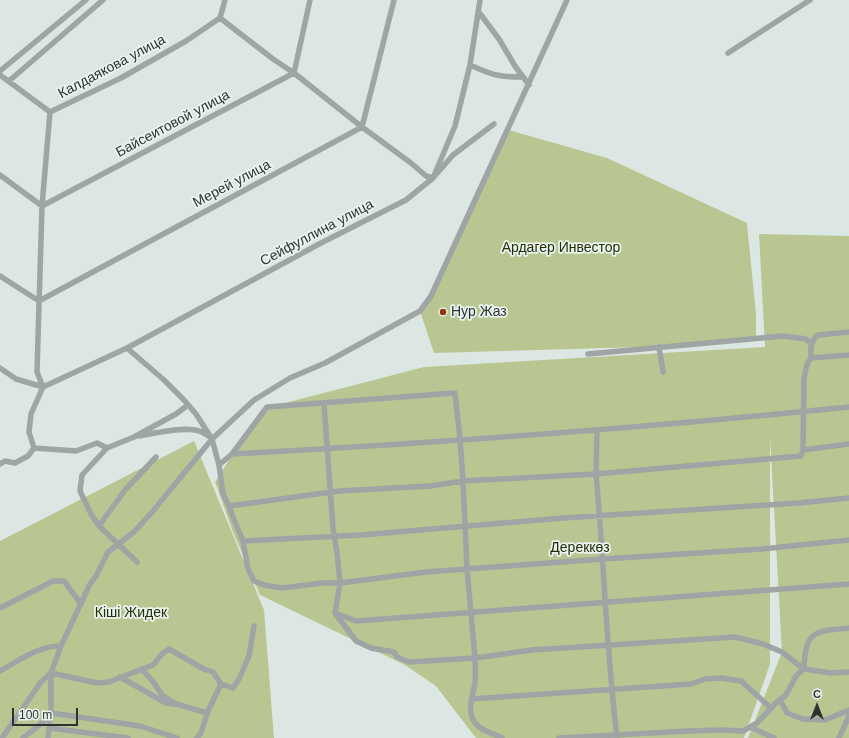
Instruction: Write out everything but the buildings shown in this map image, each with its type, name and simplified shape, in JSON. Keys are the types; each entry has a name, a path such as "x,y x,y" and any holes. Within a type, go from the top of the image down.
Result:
{"street":[{"path":"0,71 86,0"},
{"path":"9,81 103,0"},
{"path":"224,0 220,18 273,59 294,73 426,176 433,178 453,155 494,124"},
{"path":"294,73 310,0"},
{"path":"362,127 394,0"},
{"name":"Сейфуллина улица","path":"42,387 127,348 321,243 406,200 433,178 455,126 470,65 480,0"},
{"path":"48,738 51,713 51,673 61,646 90,584 96,576 108,552 134,532 212,439 254,400 290,378 325,363 420,311 431,296 567,0"},
{"path":"728,53 810,0"},
{"path":"478,11 499,39 515,66 529,85"},
{"name":"Калдаякова улица","path":"0,75 50,112 121,78 186,41 220,18"},
{"path":"470,65 498,77 523,77"},
{"name":"Байсеитовой улица","path":"42,206 294,73"},
{"path":"34,448 29,432 31,414 42,387 37,372 39,301 42,206 50,112"},
{"name":"Мерей улица","path":"39,301 362,127"},
{"path":"0,175 42,206"},
{"path":"0,276 39,301"},
{"path":"229,506 331,492 596,474 781,459 801,456 803,450 804,378 811,358 811,344 818,335 849,332"},
{"path":"588,354 783,336 806,339 811,344"},
{"path":"659,347 663,372"},
{"path":"127,348 164,380 188,405 196,414 212,439 223,494 243,541 248,569 254,581 264,585 282,588 322,583 340,583 418,573 762,549 849,540"},
{"path":"811,358 849,355"},
{"path":"0,368 16,379 42,387"},
{"path":"218,465 232,454 267,407 324,404 455,393 460,439 467,569 475,658 475,682 471,699 471,714 476,724 485,731 493,732 502,738"},
{"path":"324,404 340,583 335,613 356,641 371,648 394,652 397,657 409,662 475,658 532,650 735,637 763,644 782,652 804,669 830,673 849,672"},
{"path":"137,562 99,526 91,514 80,491 82,475 107,448 134,437 176,414 188,405"},
{"path":"232,454 328,449 597,430 744,418 849,407"},
{"path":"134,437 173,430 199,430 212,439"},
{"path":"597,430 596,474 608,645 617,736"},
{"path":"34,448 76,451 97,443 107,448"},
{"path":"803,450 849,444"},
{"path":"2,461 16,463 28,456 34,448"},
{"path":"99,526 125,490 156,457"},
{"path":"243,541 335,536 849,498"},
{"path":"0,608 53,581 64,581 81,604"},
{"path":"335,613 356,621 849,584"},
{"path":"51,673 97,683 109,682 153,665 162,654 169,649 212,672 221,684 233,688 249,656 254,626"},
{"path":"559,738 722,730 743,731 757,723 786,695 796,676 804,669 807,643 818,632 849,628"},
{"path":"0,671 32,654 52,646 61,646"},
{"path":"142,669 154,682 162,695 176,704"},
{"path":"2,738 40,682 51,673"},
{"path":"120,677 166,704 176,704 204,712 208,711"},
{"path":"471,699 691,684 705,679 728,679 741,681 772,708"},
{"path":"197,738 201,733 208,711 221,684"},
{"path":"780,700 787,713 803,719 825,720 849,710"},
{"path":"24,738 51,713"},
{"path":"51,713 140,726 178,738"},
{"path":"839,738 849,716"},
{"path":"750,727 774,738"},
{"path":"49,728 128,738"},
{"path":"0,734 7,731"}],"green space":[{"name":"Ардагер Инвестор","path":"505,129 607,158 747,223 756,315 756,339 675,346 434,353 421,314"},
{"name":"Дереккөз","path":"759,234 849,236 849,738 748,738 782,652 770,437 770,664 744,738 476,738 436,686 405,665 260,595 233,532 215,482 262,409 424,367 765,347"},
{"name":"Кіші Жидек","path":"194,441 264,610 274,738 0,738 0,541"}],"place":[{"name":"Нур Жаз","path":"443,312"}]}
